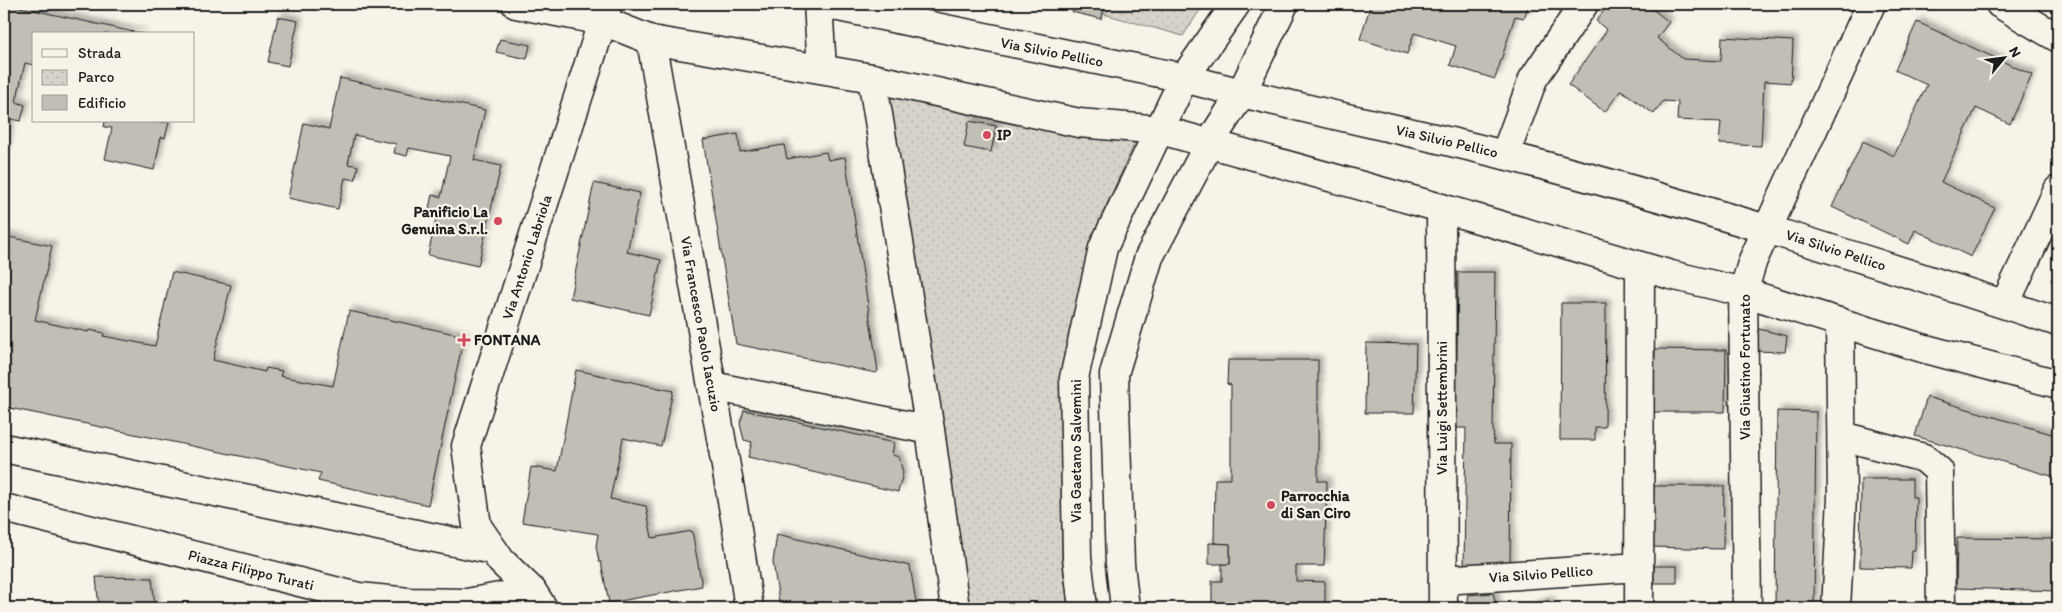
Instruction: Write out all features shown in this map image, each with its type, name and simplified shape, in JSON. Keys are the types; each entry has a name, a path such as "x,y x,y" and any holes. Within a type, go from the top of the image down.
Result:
{"street":[{"path":"516,4 606,12 651,40 872,78 1079,123 1161,130 1210,142 1640,266 1743,292 1922,348 2058,384"},
{"path":"818,4 822,69"},
{"name":"Via Silvio Pellico","path":"824,4 1184,78 1241,94 1505,155 1768,229 2058,322"},
{"name":"Via Gaetano Salvemini","path":"1083,608 1077,557 1074,378 1103,248 1161,130 1184,78 1236,4"},
{"path":"1125,608 1120,564 1114,374 1149,257 1210,142 1241,94 1284,4"},
{"path":"1505,155 1533,79 1584,4"},
{"name":"Via Giustino Fortunato","path":"1747,608 1743,292 1753,260 1871,4"},
{"path":"2000,4 2058,38"},
{"name":"Via Antonio Labriola","path":"537,600 493,550 477,526 466,446 606,12"},
{"name":"Via Francesco Paolo Iacuzio","path":"651,40 749,608"},
{"path":"872,78 930,430 955,608"},
{"path":"2005,304 2058,190"},
{"name":"Via Luigi Settembrini","path":"1440,208 1443,608"},
{"path":"1639,608 1640,266"},
{"path":"1836,608 1842,498 1840,322"},
{"path":"712,386 930,430"},
{"path":"1842,436 1924,458 1939,471 1941,608"},
{"path":"4,448 493,550"},
{"name":"Piazza Filippo Turati","path":"4,508 359,597 409,602 467,603 537,600"},
{"name":"Via Silvio Pellico","path":"1443,580 1639,567"}],"green space":[{"path":"1068,4 1204,4 1183,36"},
{"path":"884,92 1136,140 1093,235 1060,378 1062,560 1068,608 965,608"}],"building":[{"path":"1074,4 1106,4 1101,19 1072,12"},
{"path":"1371,4 1529,4 1524,18 1515,16 1495,79 1450,65 1456,46 1414,33 1407,54 1360,39"},
{"path":"1609,4 1646,4 1669,22 1657,38 1683,59 1721,61 1722,37 1793,41 1791,83 1764,81 1761,146 1719,144 1721,122 1677,120 1678,102 1663,101 1654,114 1621,90 1605,112 1568,85 1607,30 1596,21"},
{"path":"10,5 134,32 32,32 32,65 25,63 16,102 25,105 21,121 11,119 4,156 4,32"},
{"path":"278,17 298,21 288,66 268,62"},
{"path":"1917,22 2032,75 2010,124 1976,108 1941,182 1995,208 1971,257 1915,230 1909,244 1832,207 1863,141 1894,156 1927,85 1895,70"},
{"path":"500,39 530,45 527,59 496,52"},
{"path":"340,78 485,110 474,160 501,166 478,266 428,255 438,210 429,208 432,195 441,197 450,156 409,148 407,156 394,153 396,144 354,135 348,164 358,166 355,180 345,178 338,209 288,198 304,123 329,129"},
{"path":"969,121 996,126 991,152 964,147"},
{"path":"105,122 169,122 165,138 161,137 154,170 105,159 112,128 104,127"},
{"path":"738,134 740,152 784,145 787,159 826,152 828,160 845,157 878,371 876,373 736,344 703,140"},
{"path":"594,183 640,193 627,252 661,260 649,315 570,298"},
{"path":"4,236 52,246 35,320 88,332 89,330 104,333 103,336 155,346 172,272 231,285 213,360 265,372 266,368 282,371 280,376 333,386 349,311 464,336 428,505 318,481 321,473 10,408 9,412 4,411"},
{"path":"2058,265 2058,285 2051,281"},
{"path":"1458,272 1495,272 1493,429 1494,444 1511,444 1510,569 1464,569 1466,428 1456,428"},
{"path":"1561,303 1606,303 1605,427 1595,427 1595,440 1560,440"},
{"path":"1759,329 1787,336 1785,352 1753,351"},
{"path":"1366,343 1416,344 1414,413 1365,413"},
{"path":"1655,349 1726,350 1725,412 1653,412"},
{"name":"Parrocchia di San Ciro","path":"1228,360 1318,360 1318,481 1327,481 1324,566 1296,566 1296,581 1325,582 1325,608 1212,608 1212,581 1222,581 1222,564 1230,564 1230,544 1214,543 1215,479 1231,479 1231,385 1227,384"},
{"path":"576,370 673,391 661,446 623,438 610,499 646,506 652,538 692,531 702,586 609,603 596,546 598,534 522,522 531,467 557,471"},
{"path":"1927,397 2058,436 2058,478 1915,436"},
{"path":"744,410 894,443 892,455 899,457 903,473 898,492 748,457 752,442 744,440 740,424"},
{"path":"1777,411 1816,412 1814,608 1775,608"},
{"path":"1861,479 1912,479 1912,497 1916,497 1915,550 1912,550 1911,568 1860,567"},
{"path":"1653,486 1724,486 1723,549 1652,547"},
{"path":"777,534 910,566 917,608 780,608 773,562"},
{"path":"1957,538 2058,539 2058,591 1956,588"},
{"path":"1209,543 1230,544 1230,564 1209,564"},
{"path":"1653,566 1677,566 1677,583 1654,583"},
{"path":"96,577 152,578 155,608 99,608"},
{"path":"1493,593 1497,608 1470,608 1467,595"},
{"path":"1548,600 1552,608 1529,608"}],"place":[{"name":"IP","path":"987,135"},
{"name":"Panificio La Genuina S.r.l.","path":"498,221"},
{"name":"FONTANA","path":"464,340"},
{"name":"Parrocchia di San Ciro","path":"1271,505"}]}
